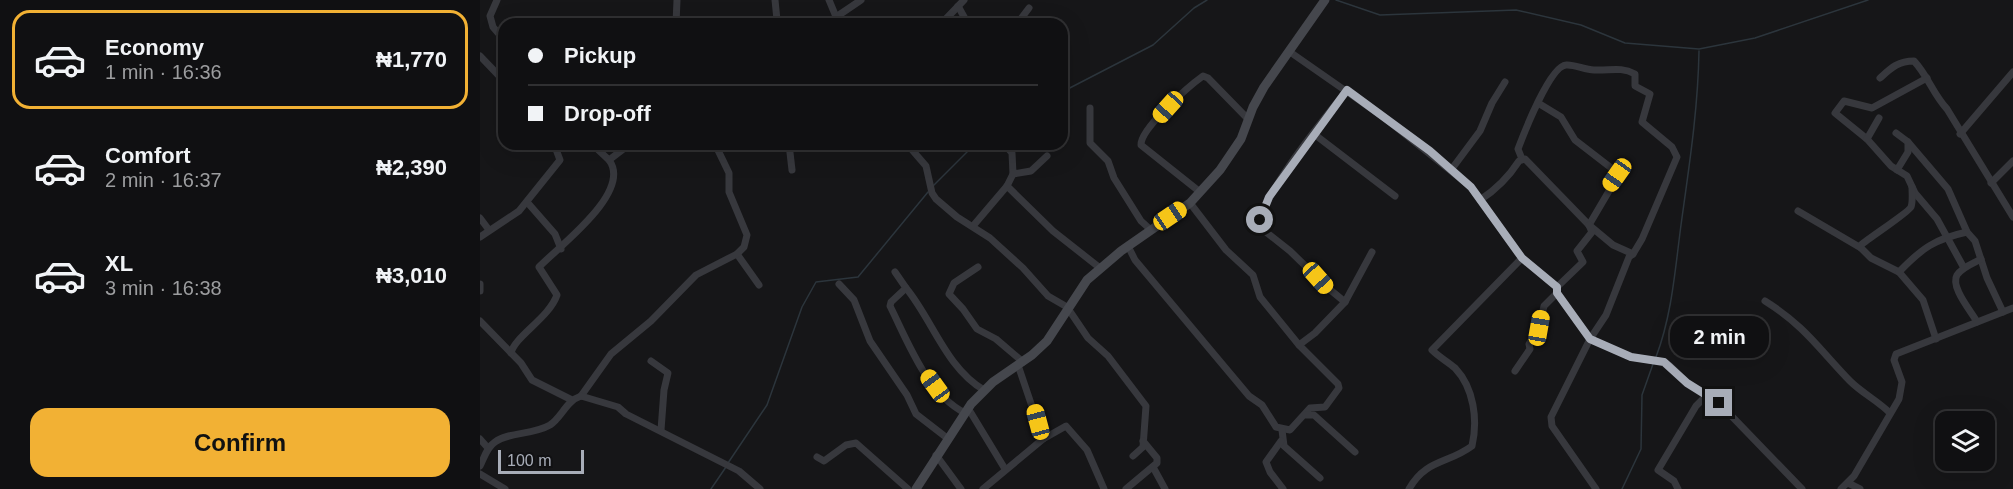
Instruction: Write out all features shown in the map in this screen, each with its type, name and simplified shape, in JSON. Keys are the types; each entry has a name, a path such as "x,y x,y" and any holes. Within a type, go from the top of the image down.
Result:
{"street":[{"path":"497,0 490,16 493,27 498,33"},
{"path":"676,18 677,0"},
{"path":"775,0 777,18"},
{"path":"829,0 837,18"},
{"path":"840,18 861,0"},
{"path":"947,18 964,0"},
{"path":"916,489 967,410 984,390 1047,341 1067,307 1087,280 1128,246 1190,203 1200,192 1235,149 1264,87 1324,2"},
{"path":"958,6 965,18"},
{"path":"1022,18 1029,8"},
{"path":"1290,52 1347,90 1471,187 1522,258 1557,290 1590,339 1631,357 1664,362 1687,383 1719,403 1736,424 1760,443 1802,489"},
{"path":"480,56 498,75"},
{"path":"1880,78 1898,63 1914,62 1927,78 1933,94 1947,109 1960,134 2013,217"},
{"path":"1596,489 1552,426 1551,417 1590,339 1606,315 1629,257 1633,254 1642,239 1677,157 1672,147 1642,122 1650,94 1635,86 1636,75 1625,68 1597,70 1567,64 1557,70 1538,103 1518,149 1522,159 1528,161 1589,225 1613,245 1633,254"},
{"path":"1960,134 2013,72"},
{"path":"1200,192 1141,145 1146,132 1203,76 1208,78 1248,119"},
{"path":"1927,78 1872,108 1844,101 1840,104 1836,117 1867,138 1897,170 1907,176 1915,193 1937,219 1964,268"},
{"path":"1451,170 1480,131 1505,82"},
{"path":"1345,302 1261,228 1260,220 1269,197 1347,90"},
{"path":"1538,103 1561,117 1575,140 1619,174 1589,225"},
{"path":"1090,108 1090,143 1108,161 1114,178 1141,221 1151,230"},
{"path":"1867,138 1879,118"},
{"path":"1896,133 1908,142 1948,189 1967,232 1975,241 1987,278 2003,312"},
{"path":"1314,134 1395,196"},
{"path":"1897,170 1908,152 1908,142"},
{"path":"480,237 513,217 527,202 560,160 556,150"},
{"path":"511,353 514,345 530,331 554,302 557,295 539,267 586,225 613,184 615,170 598,150"},
{"path":"609,160 622,150"},
{"path":"480,466 488,448 501,439 530,433 551,425 572,400 580,396 611,354 651,321 696,274 737,254 744,247 747,235 729,192 729,173 718,150"},
{"path":"790,150 792,170"},
{"path":"912,150 926,166 934,196 1023,268 1048,296 1067,307 1088,338 1108,356 1146,406 1142,448 1133,456"},
{"path":"973,226 1007,186 1012,153 1009,150"},
{"path":"1010,173 1031,171 1047,156"},
{"path":"1480,200 1503,183 1522,159"},
{"path":"1991,183 2013,161"},
{"path":"1861,248 1861,245 1880,229 1904,216 1911,206 1912,184"},
{"path":"1007,186 1053,231 1100,268"},
{"path":"527,202 555,234 561,249"},
{"path":"1128,246 1135,260 1250,396 1262,405 1276,427 1290,430 1312,406 1325,407 1339,386 1299,345 1260,297 1253,275 1226,250 1190,203"},
{"path":"1798,212 1861,248 1870,258 1899,272 1926,304 1936,339"},
{"path":"480,218 489,230"},
{"path":"1515,370 1530,349 1529,344 1539,328 1544,306 1583,262 1577,251 1592,232 1589,225"},
{"path":"1899,272 1920,250 1947,237 1967,232"},
{"path":"1299,345 1315,333 1345,302 1372,252"},
{"path":"737,254 759,285"},
{"path":"1409,489 1426,467 1458,456 1472,446 1476,428 1470,390 1455,368 1432,350 1522,258"},
{"path":"1977,322 1957,287 1957,275 1964,268 1981,259"},
{"path":"978,267 954,283 949,294 977,329 996,339 1020,363 1043,439"},
{"path":"895,272 919,304 951,358 971,382 984,390"},
{"path":"480,284 480,291"},
{"path":"839,284 854,300 870,341 908,395 916,414 947,438"},
{"path":"906,288 891,302 890,306 906,339 935,386 953,406 967,410 1005,470"},
{"path":"1765,301 1810,334 1852,383 1876,399 1890,413"},
{"path":"1840,489 1848,483 1902,391 1894,357 2013,308"},
{"path":"480,321 511,353 532,380 572,400"},
{"path":"651,360 668,374 664,390 661,430"},
{"path":"580,396 618,407 626,414 739,471 760,489"},
{"path":"1678,489 1674,481 1658,470 1696,406 1706,396"},
{"path":"1306,415 1314,415 1355,452"},
{"path":"984,489 1043,439 1066,426 1088,450 1104,489"},
{"path":"1282,430 1281,441 1266,462 1269,472 1283,489"},
{"path":"480,439 488,448"},
{"path":"1126,489 1153,467 1157,458 1143,441"},
{"path":"1281,441 1320,478"},
{"path":"817,457 824,461 846,445 856,443 908,489"},
{"path":"936,455 961,489"},
{"path":"1153,467 1165,489"},
{"path":"480,474 506,489"},
{"path":"1848,483 1860,489"}],"waterway":[{"path":"1068,89 1153,45 1194,8 1207,0"},
{"path":"1336,0 1380,15 1516,10 1581,25 1625,43 1699,49 1755,38 1868,0"},
{"path":"1656,357 1666,325 1675,275 1693,138 1699,51"},
{"path":"933,186 969,150"},
{"path":"728,463 767,405 802,307 816,282 858,277 928,192"},
{"path":"1622,489 1641,449 1642,395 1653,364"},
{"path":"711,489 726,467"}],"route":[{"path":"1260,220 1269,197 1347,90 1430,151 1471,187 1522,258 1557,287 1557,293 1590,339 1631,357 1648,362 1664,362 1687,383 1719,403"}]}
